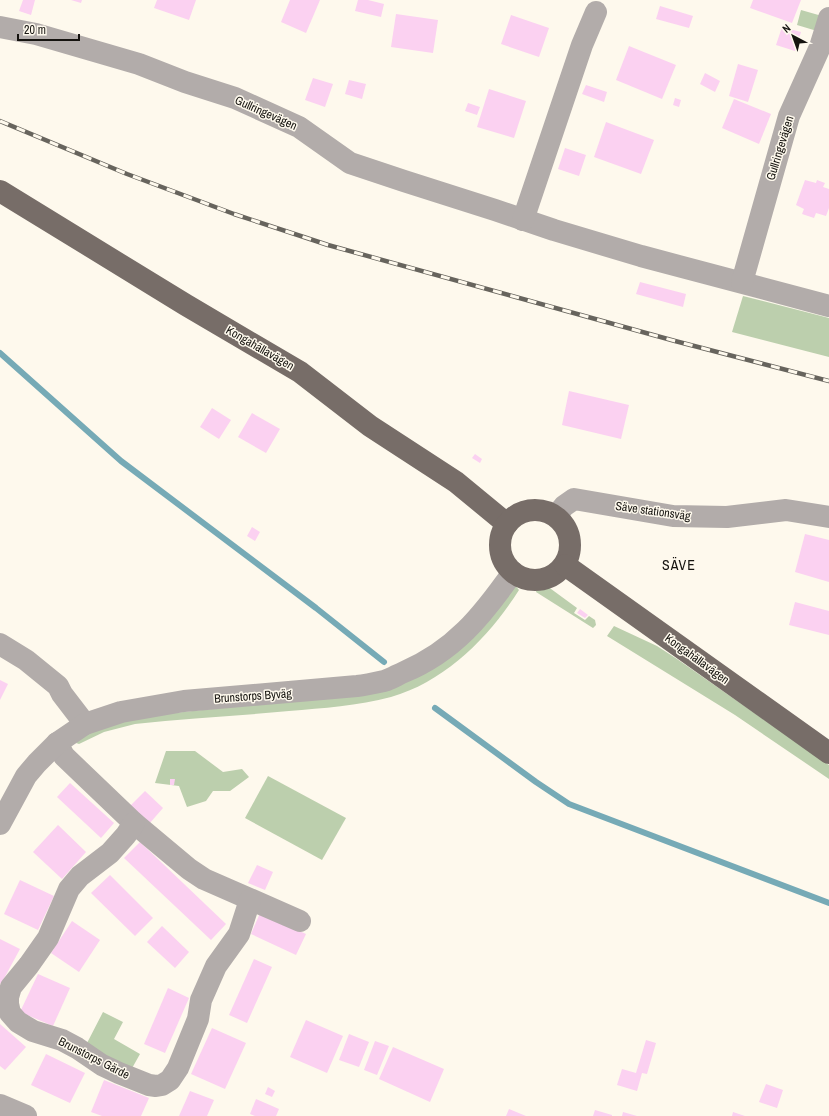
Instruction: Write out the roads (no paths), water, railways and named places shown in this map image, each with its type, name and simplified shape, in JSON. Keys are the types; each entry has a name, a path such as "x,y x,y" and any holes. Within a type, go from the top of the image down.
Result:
{"main road":[{"name":"Kongahällavägen","path":"0,191 186,305 300,372 370,426 456,482 507,524"},
{"path":"533,509 545,511 556,516 566,527 571,542 565,565 556,574 544,579 531,580 518,576 509,568 502,558 500,546 502,534 507,524 516,515 533,509"},
{"name":"Kongahällavägen","path":"565,565 829,753"}],"street":[{"path":"523,220 582,45 596,12"},
{"name":"Gullringevägen","path":"742,282 789,116 820,48 829,18"},
{"name":"Gullringevägen","path":"0,27 36,34 139,64 185,82 235,98 299,127 350,163 523,220 641,256 829,306"},
{"name":"Säve stationsväg","path":"556,516 564,506 574,499 673,516 727,517 786,510 829,517"},
{"name":"Brunstorps Byväg","path":"0,824 26,776 57,743 85,724 121,712 184,701 357,686 385,680 416,667 446,649 484,612 513,572"},
{"path":"0,644 26,660 58,686 62,694 85,724"},
{"path":"57,743 64,756 134,823 189,869 204,879 300,921"},
{"name":"Brunstorps Gärde","path":"134,823 126,835 110,853 80,876 69,889 48,938 12,987 8,997 10,1013 18,1022 33,1031 62,1040 119,1073 149,1085 162,1085 170,1080 178,1068 198,1020 201,1000 216,966 239,934 250,900"},
{"path":"0,1105 26,1116"}],"waterway":[{"path":"0,353 121,461 316,608 384,662"},
{"path":"435,708 536,782 569,804 829,903"}],"railway":[{"path":"0,121 127,174 234,214 328,245 675,341 829,381"}],"district":[{"name":"SÄVE","path":"679,565"}]}
